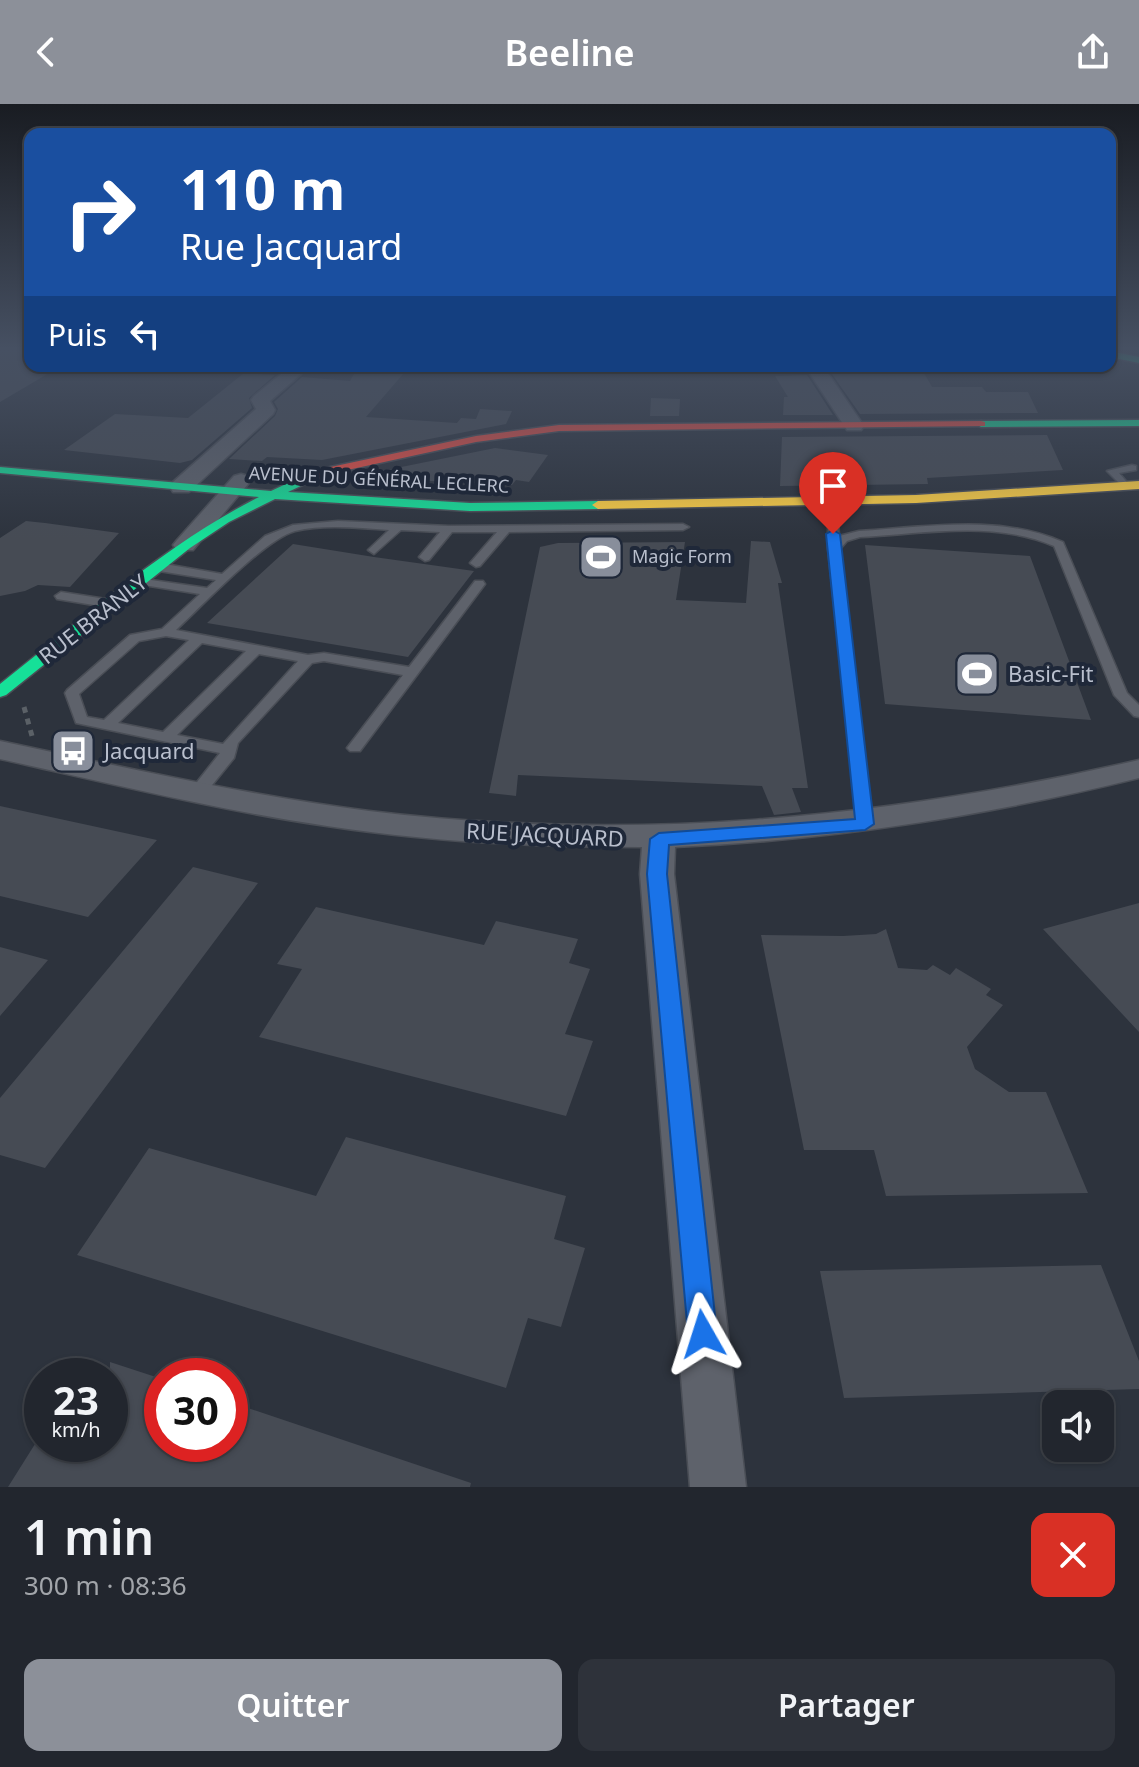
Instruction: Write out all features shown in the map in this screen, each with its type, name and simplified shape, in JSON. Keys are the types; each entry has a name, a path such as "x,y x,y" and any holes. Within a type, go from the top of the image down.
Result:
{"main road":[{"name":"RUE BRANLY","path":"4,689 185,545 225,519 326,471 522,431 1139,423"},
{"name":"AVENUE DU GÉNÉRAL LECLERC","path":"0,460 236,486 295,485 586,499 757,503"},
{"name":"AVENUE DU GÉNÉRAL LECLERC","path":"0,470 188,481"},
{"name":"AVENUE DU GÉNÉRAL LECLERC","path":"236,486 273,495 470,507 832,501 1132,480"}],"street":[{"path":"188,481 265,411"},
{"path":"844,411 854,426"},
{"name":"RUE BRANLY","path":"185,545 236,486"},
{"name":"RUE JACQUARD","path":"9,752 198,791 371,822 477,833 659,839 865,824 954,812 1139,769"},
{"path":"659,839 657,874 718,1487"}],"lane":[{"path":"832,501 834,548 865,824"},
{"path":"320,541 338,524"},
{"path":"166,632 269,538 293,528 338,524 505,530 683,527"},
{"path":"374,550 397,528"},
{"path":"425,557 449,529"},
{"path":"834,548 843,539 859,534 988,529 1043,534 1059,544 1121,695 1139,713"},
{"path":"476,563 505,530"},
{"path":"159,567 224,578"},
{"path":"141,581 209,592"},
{"path":"355,748 479,584"},
{"path":"61,596 112,604"},
{"path":"229,750 81,720 72,693 135,638 166,632 308,659 324,657 411,672"},
{"path":"106,726 199,638"},
{"path":"166,737 256,649"},
{"path":"198,791 226,758 231,742 308,659"}],"path":[{"path":"4,689 33,689 22,698 33,741 9,752"}],"building":[{"path":"197,411 249,411 192,460 180,463 64,450 115,414 188,418"},
{"path":"277,411 372,411 366,417 457,423 461,418 476,419 479,411 512,411 506,424 322,460 267,457 262,461 229,459"},
{"path":"650,411 679,411 679,416 650,416"},
{"path":"783,411 830,411 833,415 783,415"},
{"path":"858,411 1037,411 1038,413 860,414"},
{"path":"1047,435 1063,470 927,478 928,484 780,486 782,437"},
{"path":"495,448 548,455 529,482 516,480 512,485 352,477"},
{"path":"26,521 119,533 70,587 38,585 0,596 0,538"},
{"path":"751,541 770,542 782,583 778,583 808,788 792,788 801,812 774,815 762,786 518,775 516,796 489,793 540,547 558,543 685,542 676,600 746,603"},
{"path":"293,544 474,571 408,657 207,623"},
{"path":"865,545 1030,556 1091,720 885,704"},
{"path":"0,806 157,840 88,917 0,896"},
{"path":"193,867 258,883 45,1168 0,1155 0,1098"},
{"path":"1139,903 1139,1032 1043,929"},
{"path":"316,907 484,945 496,921 578,939 569,963 590,969 565,1034 593,1041 566,1116 259,1037 302,969 277,964"},
{"path":"886,929 898,968 927,970 933,965 950,975 956,968 991,989 986,995 1003,1005 967,1047 975,1069 1009,1092 1046,1092 1088,1193 886,1196 874,1150 804,1150 761,935 843,936 876,934"},
{"path":"0,947 48,960 0,1016"},
{"path":"346,1137 566,1196 554,1239 585,1248 561,1327 528,1318 506,1388 77,1255 149,1148 316,1196"},
{"path":"1101,1265 1139,1361 1139,1389 844,1398 820,1271"},
{"path":"128,1368 144,1373 144,1462 248,1462 248,1408 471,1483 470,1487 8,1487 24,1462 128,1462"}],"traffic: fast":[{"path":"981,424 1139,423"},
{"path":"0,470 273,495 470,507 598,505"},
{"path":"0,692 185,545 225,519 303,480"}],"traffic: slow":[{"path":"598,505 916,499 1139,485"}],"traffic: jam":[{"path":"303,480 326,471 476,439 559,428 981,424"}],"place":[{"name":"Magic Form","path":"601,557"},
{"name":"Basic-Fit","path":"977,674"},
{"name":"Jacquard","path":"73,751"}],"route":[{"path":"703,1334 657,874 659,839 739,836 865,824 833,534"}]}
